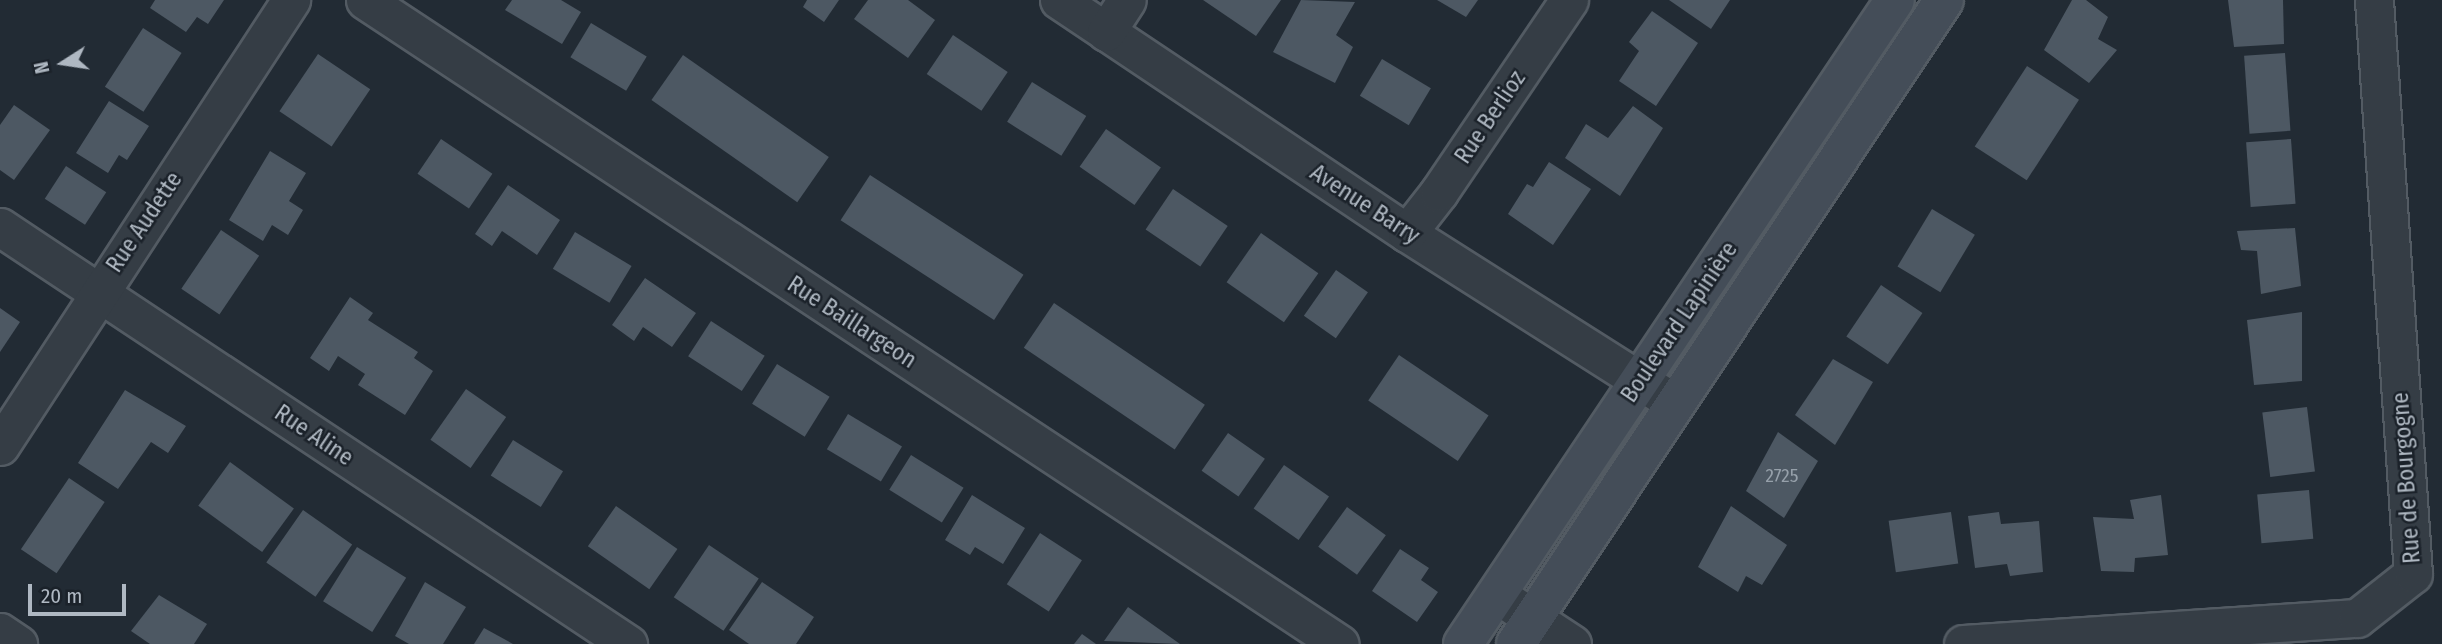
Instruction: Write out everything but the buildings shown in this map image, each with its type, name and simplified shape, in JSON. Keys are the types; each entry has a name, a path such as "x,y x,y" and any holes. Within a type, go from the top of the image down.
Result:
{"main road":[{"name":"Boulevard Lapinière","path":"1463,644 1895,0"},
{"name":"Boulevard Lapinière","path":"1525,631 1944,0"}],"street":[{"name":"Rue Audette","path":"0,446 98,291 291,0"},
{"name":"Rue Baillargeon","path":"365,0 1340,644"},
{"name":"Avenue Barry","path":"1059,0 1407,233 1675,403"},
{"path":"1107,32 1127,0"},
{"name":"Rue Berlioz","path":"1407,233 1439,192 1569,0"},
{"name":"Rue de Bourgogne","path":"1963,644 2357,618 2413,574 2374,0"},
{"name":"Rue Aline","path":"0,227 628,644"},
{"path":"1496,594 1525,631 1572,644"},
{"path":"0,632 18,644"}]}
